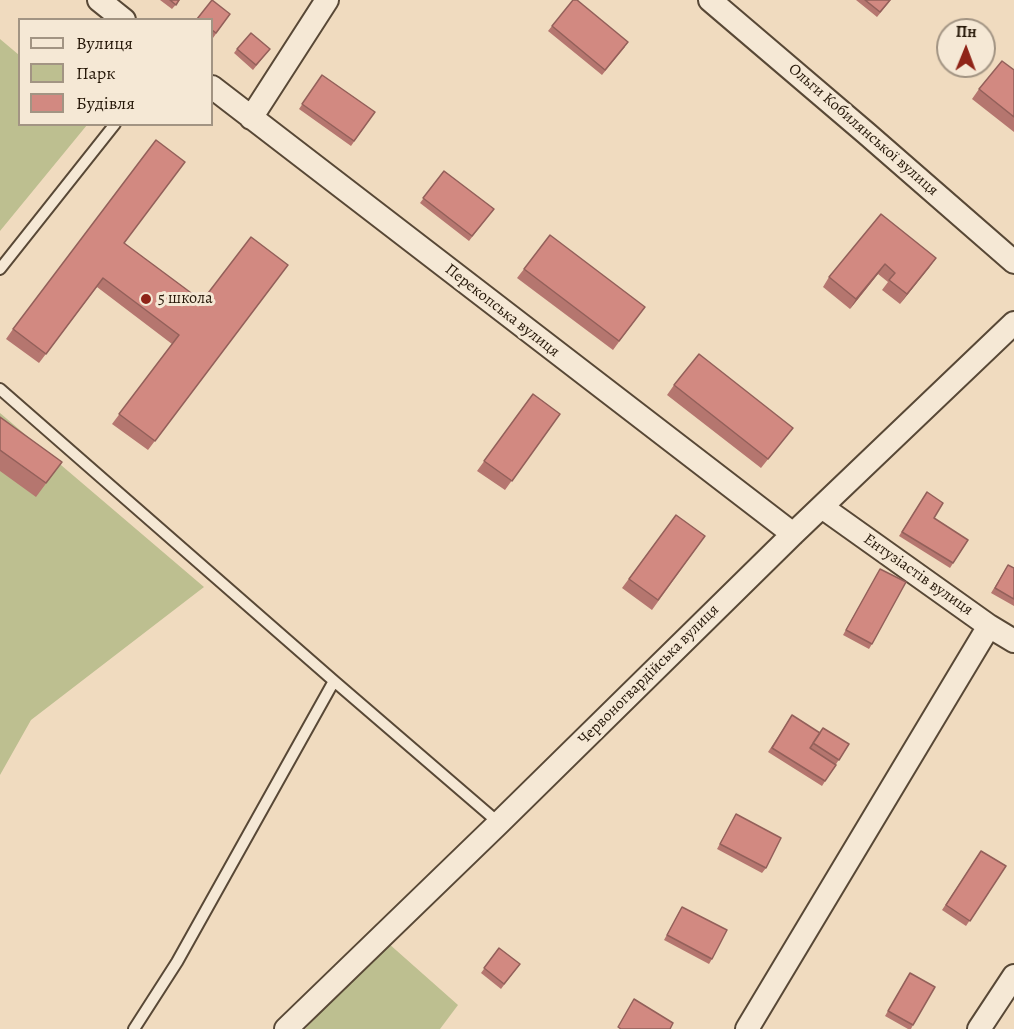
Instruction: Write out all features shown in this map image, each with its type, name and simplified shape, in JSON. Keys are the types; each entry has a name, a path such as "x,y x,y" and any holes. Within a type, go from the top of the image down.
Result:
{"street":[{"path":"99,0 122,18"},
{"path":"251,117 327,0"},
{"name":"Ольги Кобилянської вулиця","path":"710,0 1014,262"},
{"name":"Перекопська вулиця","path":"213,89 793,534"},
{"name":"Червоногвардійська вулиця","path":"286,1029 793,534 1014,323"},
{"name":"Ентузіастів вулиця","path":"822,507 989,626 1014,641"},
{"path":"747,1029 989,626"},
{"path":"979,1029 1014,975"}],"lane":[{"path":"0,269 113,126"},
{"path":"0,389 499,823"},
{"path":"134,1029 177,962 334,681"}],"green space":[{"path":"0,39 18,54 18,126 86,126 0,231"},
{"path":"0,413 204,587 31,720 0,775"},
{"path":"388,943 458,1005 440,1029 305,1029"}],"building":[{"path":"212,0 230,14 216,33 213,31 213,18 198,18"},
{"path":"573,0 577,0 628,42 605,70 552,26"},
{"path":"865,0 890,0 880,12"},
{"path":"251,33 270,49 256,65 237,49"},
{"path":"1002,61 1014,70 1014,117 979,89 988,78 996,78 996,68"},
{"path":"322,75 375,112 354,141 302,104"},
{"name":"5 школа","path":"156,140 185,162 124,243 202,301 251,237 288,265 155,441 119,414 179,335 103,278 46,354 13,329"},
{"path":"444,171 494,209 472,236 423,198"},
{"path":"881,214 936,258 907,294 889,280 895,273 885,264 856,299 829,277"},
{"path":"550,235 645,307 619,341 524,269"},
{"path":"699,354 793,428 768,459 674,385"},
{"path":"533,394 560,414 512,481 484,461"},
{"path":"0,417 62,462 46,483 0,450"},
{"path":"927,492 943,503 934,518 968,540 953,563 902,532"},
{"path":"676,515 705,536 658,600 629,579"},
{"path":"1008,565 1014,568 1014,599 995,588"},
{"path":"880,569 906,582 872,644 846,630"},
{"path":"792,715 820,733 810,748 836,765 825,781 772,748"},
{"path":"823,728 849,744 839,760 813,743"},
{"path":"736,814 781,838 766,868 720,844"},
{"path":"981,851 1006,866 970,921 946,905"},
{"path":"682,907 727,930 712,959 667,935"},
{"path":"499,948 520,964 504,984 484,968"},
{"path":"910,973 935,987 913,1025 888,1011"},
{"path":"634,999 673,1023 670,1029 621,1029 618,1027"}],"place":[{"name":"5 школа","path":"146,299"}]}
